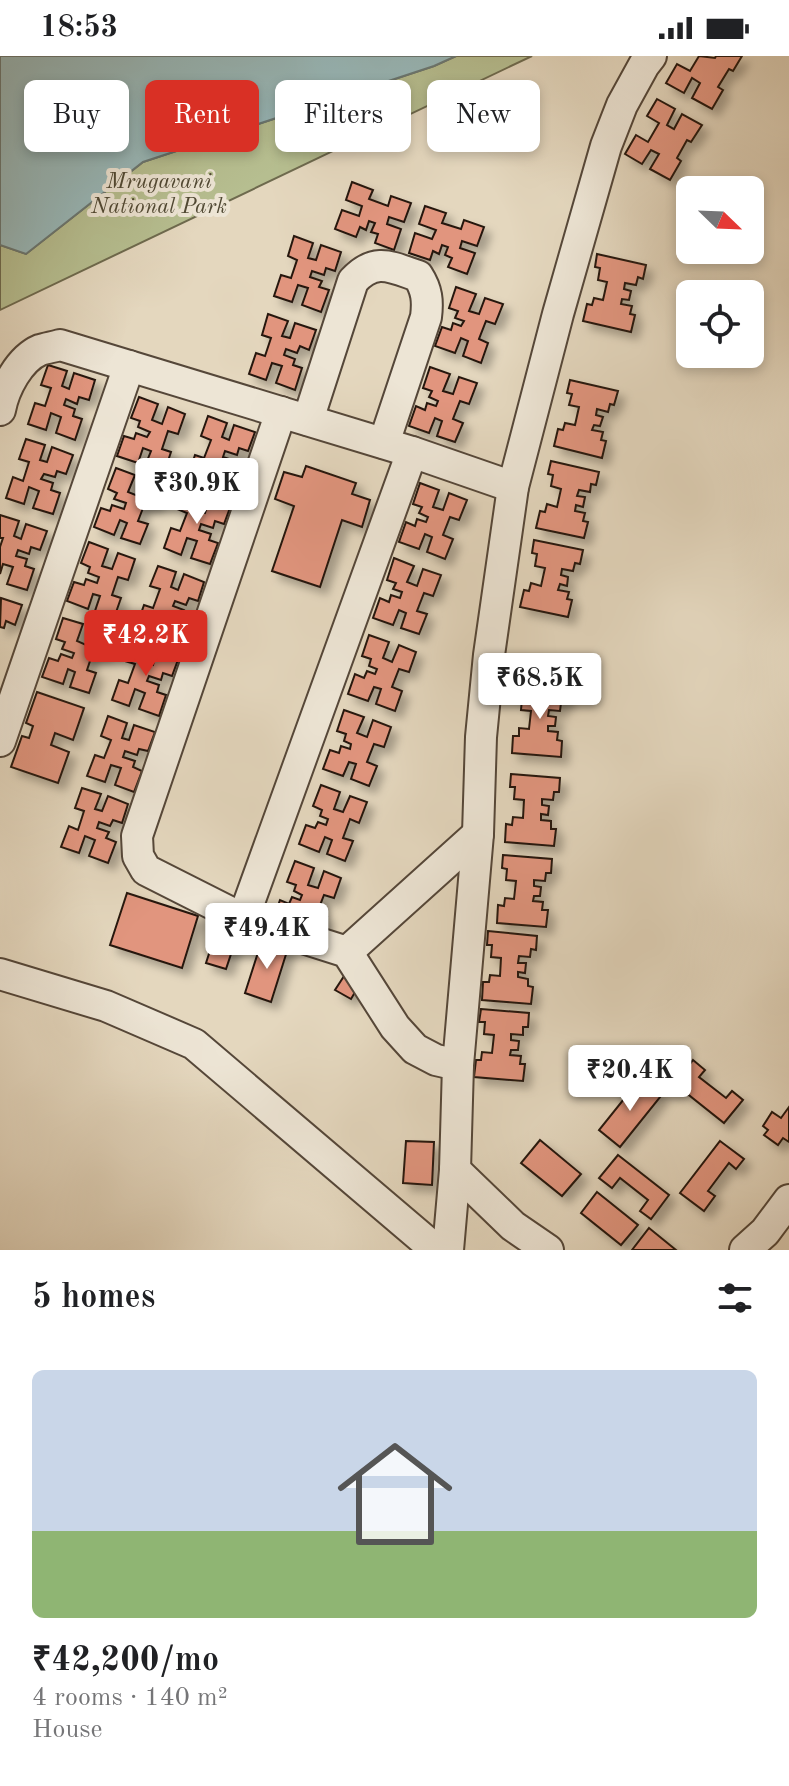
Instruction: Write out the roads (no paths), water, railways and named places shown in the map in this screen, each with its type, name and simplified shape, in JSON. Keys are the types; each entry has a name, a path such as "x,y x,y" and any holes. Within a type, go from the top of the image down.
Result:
{"street":[{"path":"448,1250 455,1170 458,1065 478,834 481,737 489,655 513,487 606,146 622,105 651,56"},
{"path":"243,919 398,448 427,302 426,288 418,276 385,265 363,270 353,281 294,416 137,836 138,856 146,870 243,919 347,952 395,1027 415,1049 436,1060 458,1065"},
{"path":"0,410 3,397 22,364 38,351 60,345 398,448 513,487"},
{"path":"0,741 129,366"},
{"path":"347,952 478,834"},
{"path":"0,974 106,1006 194,1044 436,1250"},
{"path":"455,1170 513,1226 548,1250"},
{"path":"745,1250 765,1232 789,1200"}],"water":[{"path":"0,56 456,56 392,80 275,80 275,118 259,124 259,80 145,80 145,152 173,152 143,162 26,254 0,245"}],"park label":[{"name":"Mrugavani National Park","path":"159,194"}]}
